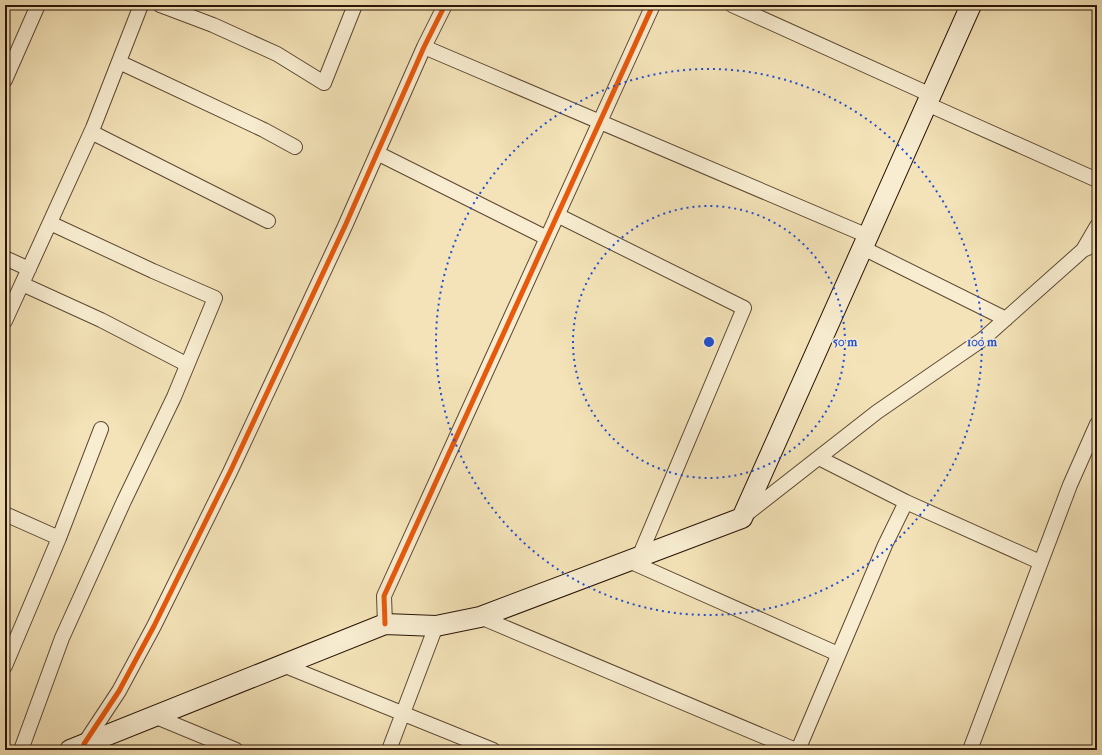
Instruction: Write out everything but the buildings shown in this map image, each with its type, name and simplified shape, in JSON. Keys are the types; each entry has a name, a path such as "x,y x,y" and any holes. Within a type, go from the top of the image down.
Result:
{"main road":[{"path":"77,747 385,624 436,626 480,617 742,518 972,5"}],"street":[{"path":"5,80 38,5"},
{"path":"5,321 91,132 141,5"},
{"path":"160,5 213,25 277,54 324,83 355,5"},
{"path":"77,747 119,691 158,619 230,472 345,226 424,47 445,5"},
{"path":"385,624 384,596 652,5"},
{"path":"732,5 1097,180"},
{"path":"424,47 600,122 866,242 1006,319"},
{"path":"119,62 264,130 295,147"},
{"path":"91,132 268,220"},
{"path":"377,153 547,238"},
{"path":"557,215 744,308 634,559 838,654"},
{"path":"21,750 62,638 124,501 174,397 186,364 215,298 50,223"},
{"path":"742,518 877,412 983,339 1083,250 1097,226"},
{"path":"1083,250 1097,244"},
{"path":"5,258 29,269"},
{"path":"22,284 101,320 186,364"},
{"path":"970,750 1040,562 1070,485 1097,424"},
{"path":"5,666 59,538 101,429"},
{"path":"819,458 906,502 1040,562"},
{"path":"480,617 797,750 885,545 906,502"},
{"path":"5,514 59,538"},
{"path":"389,750 436,626"},
{"path":"283,664 493,750"},
{"path":"154,716 236,750"}],"cycle path":[{"path":"84,744 119,691 154,626 230,472 345,226 424,47 445,5"},
{"path":"385,624 384,596 653,5"}]}
